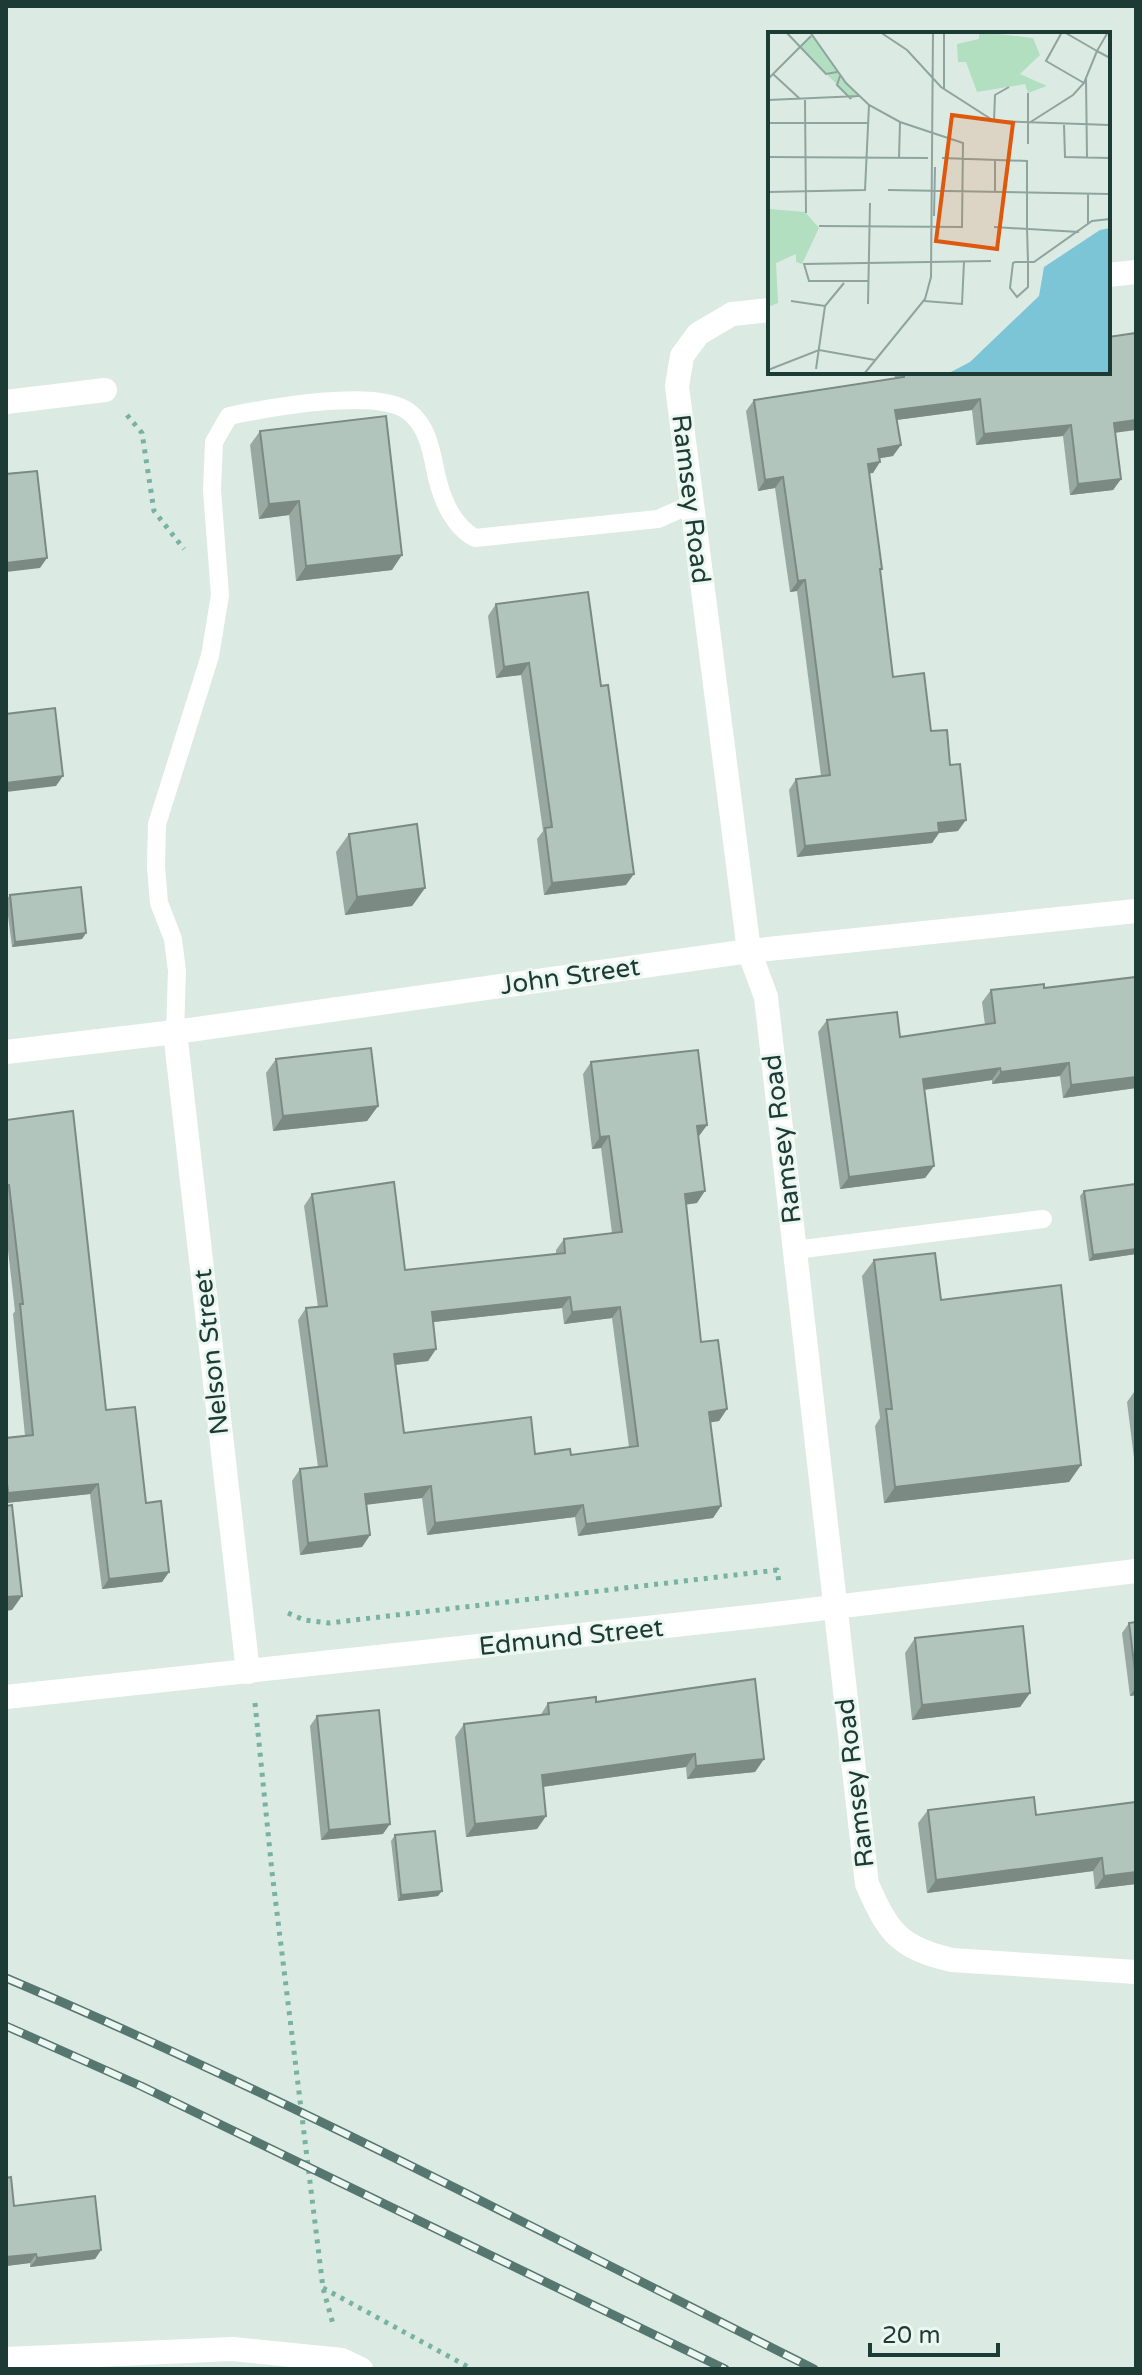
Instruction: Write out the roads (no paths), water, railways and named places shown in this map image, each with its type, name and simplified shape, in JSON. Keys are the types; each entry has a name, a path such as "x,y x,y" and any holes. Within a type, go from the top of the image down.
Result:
{"street":[{"path":"1110,275 1136,272"},
{"name":"Ramsey Road","path":"768,310 732,314 698,334 682,356 677,386 749,951 766,997 867,1884 882,1918 903,1943 927,1955 952,1960 1136,1972"},
{"path":"6,402 105,390"},
{"name":"John Street","path":"6,1052 175,1032 749,951 1136,911"},
{"name":"Nelson Street","path":"175,1032 248,1672"},
{"name":"Edmund Street","path":"6,1697 835,1608 1136,1571"},
{"path":"6,2359 233,2349 349,2366"}],"lane":[{"path":"175,1032 177,971 173,939 159,903 157,824 210,656 220,595 212,490 214,442 229,416 261,409 338,401 382,400 409,411 428,437 440,489 453,519 466,534 475,538 658,519 692,504"},
{"path":"795,1250 1043,1219"}],"railway":[{"path":"6,1978 313,2118 814,2369"},
{"path":"6,2026 141,2086 725,2369"}]}
